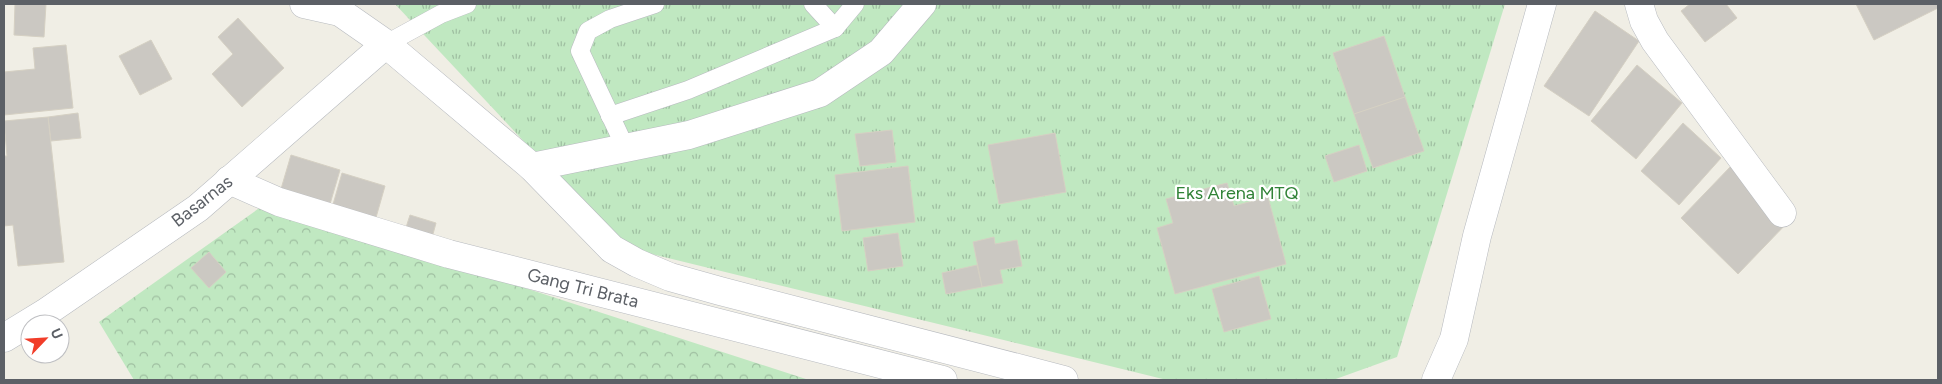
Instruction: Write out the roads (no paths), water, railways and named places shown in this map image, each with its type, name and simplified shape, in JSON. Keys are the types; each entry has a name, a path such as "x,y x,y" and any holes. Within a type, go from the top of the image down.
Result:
{"street":[{"path":"304,4 340,12 386,44 532,167 612,249 637,263 670,276 1064,380"},
{"path":"532,167 689,135 820,93 881,52 922,4"},
{"path":"1436,380 1454,339 1477,236 1542,4"},
{"path":"1639,4 1644,21 1655,40 1782,213"},
{"name":"Basarnas","path":"4,338 45,313 190,213 386,44"},
{"name":"Gang Tri Brata","path":"229,180 279,202 449,254 943,380"}],"lane":[{"path":"386,44 441,14 467,4"},
{"path":"626,149 580,50 588,31 610,19 655,4"},
{"path":"813,4 835,28"},
{"path":"610,116 688,90 835,28 855,4"}],"park label":[{"name":"Eks Arena MTQ","path":"1237,193"}]}
